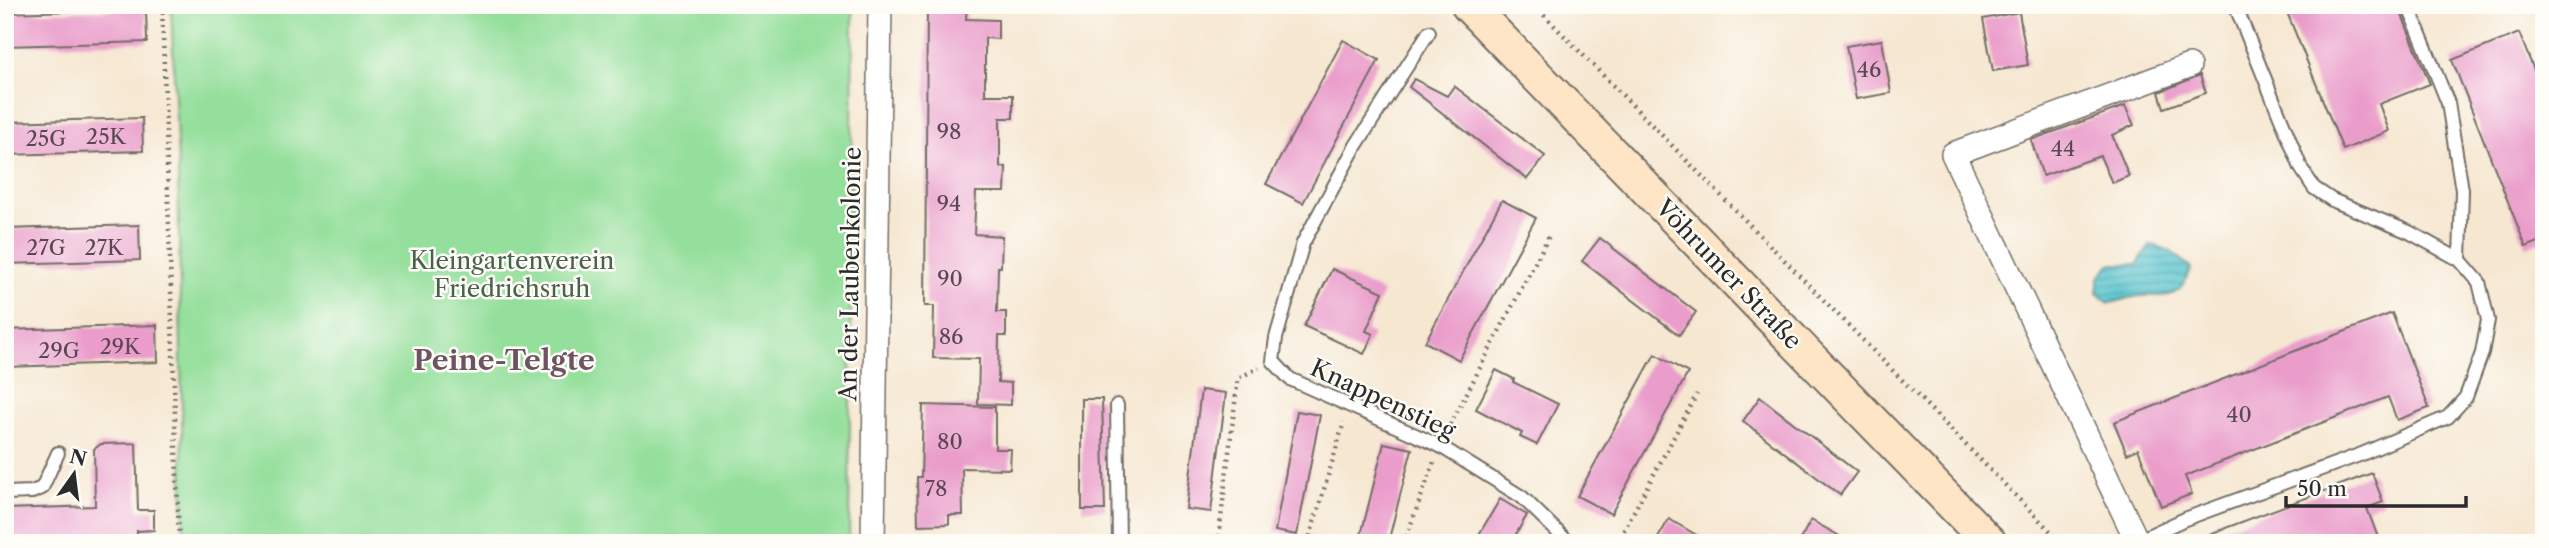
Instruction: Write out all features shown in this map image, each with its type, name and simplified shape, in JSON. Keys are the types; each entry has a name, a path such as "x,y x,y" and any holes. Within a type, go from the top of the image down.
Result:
{"main road":[{"name":"Vöhrumer Straße","path":"1468,5 1990,543"}],"street":[{"name":"An der Laubenkolonie","path":"873,543 880,5"},
{"path":"2136,542 1953,155 2189,66"}],"lane":[{"path":"2136,542 2185,519 2362,454 2448,417 2466,397 2482,353 2488,320 2479,282 2460,260 2409,232 2332,201 2314,188 2301,168 2235,5"},
{"path":"2408,5 2448,103 2462,190 2460,260"},
{"path":"1273,361 1276,338 1303,243 1355,147 1429,32"},
{"name":"Knappenstieg","path":"1273,361 1290,379 1440,446 1522,497 1569,543"},
{"path":"1117,405 1119,543"},
{"path":"5,494 32,492 42,488 58,453"}],"path":[{"path":"162,5 179,543"},
{"path":"1534,5 2062,543"},
{"path":"1404,543 1440,446 1549,236"},
{"path":"1218,543 1238,378 1273,361"},
{"path":"1617,543 1697,394"},
{"path":"1308,543 1349,405"}],"green space":[{"name":"Kleingartenverein Friedrichsruh","path":"171,5 853,5 849,543 184,543 178,167"}],"water":[{"path":"2151,245 2173,253 2191,269 2178,291 2109,303 2097,293 2099,278 2110,264 2137,264"}],"building":[{"path":"927,5 967,5 966,19 998,20 998,39 985,38 985,95 1013,95 1013,118 1000,118 1000,167 1006,167 1005,192 976,192 974,234 1002,236 997,312 1006,312 1006,336 999,336 998,382 1011,383 1011,405 978,404 979,359 933,358 934,306 925,306"},
{"path":"2284,5 2398,5 2430,84 2379,104 2389,131 2343,150"},
{"path":"146,9 147,42 5,46 5,13"},
{"path":"2019,12 2028,65 1993,71 1983,19"},
{"path":"2519,33 2544,95 2544,240 2526,247 2452,60"},
{"path":"1343,40 1379,60 1303,203 1266,184"},
{"path":"1882,40 1891,93 1856,99 1846,46"},
{"path":"2200,75 2206,93 2164,108 2159,92"},
{"path":"1414,79 1447,96 1454,86 1545,156 1527,179 1409,87"},
{"path":"2125,106 2134,125 2112,135 2129,176 2112,183 2100,156 2043,176 2031,140"},
{"path":"142,118 143,151 5,155 5,122"},
{"path":"1502,200 1536,218 1459,360 1425,342"},
{"path":"139,225 140,260 5,264 5,229"},
{"path":"1600,238 1696,312 1679,335 1582,261"},
{"path":"1332,269 1383,292 1366,331 1373,334 1364,354 1304,326"},
{"path":"2392,313 2429,408 2397,420 2388,397 2185,476 2192,494 2161,506 2138,449 2127,454 2114,422"},
{"path":"157,325 158,362 5,367 5,330"},
{"path":"1655,354 1688,373 1611,514 1577,496"},
{"path":"1496,370 1514,379 1513,382 1558,404 1537,445 1520,437 1522,433 1476,409"},
{"path":"1201,390 1226,393 1211,512 1186,509"},
{"path":"1760,397 1857,472 1840,495 1743,421"},
{"path":"1082,399 1102,399 1105,510 1082,510"},
{"path":"923,405 995,407 995,449 1011,449 1010,469 962,468 963,515 949,515 949,524 918,525 917,477 921,477"},
{"path":"1297,411 1320,415 1297,535 1275,531"},
{"path":"136,443 138,510 154,510 154,530 137,531 137,543 5,543 5,509 95,506 94,449 101,444"},
{"path":"1384,443 1412,449 1388,543 1359,543"},
{"path":"2372,473 2383,502 2367,508 2380,543 2191,543 2191,541"},
{"path":"1500,499 1527,515 1511,543 1474,543"},
{"path":"1669,519 1710,543 1655,543"},
{"path":"1811,520 1852,543 1798,543"}],"district":[{"name":"Peine-Telgte","path":"504,360"}]}
